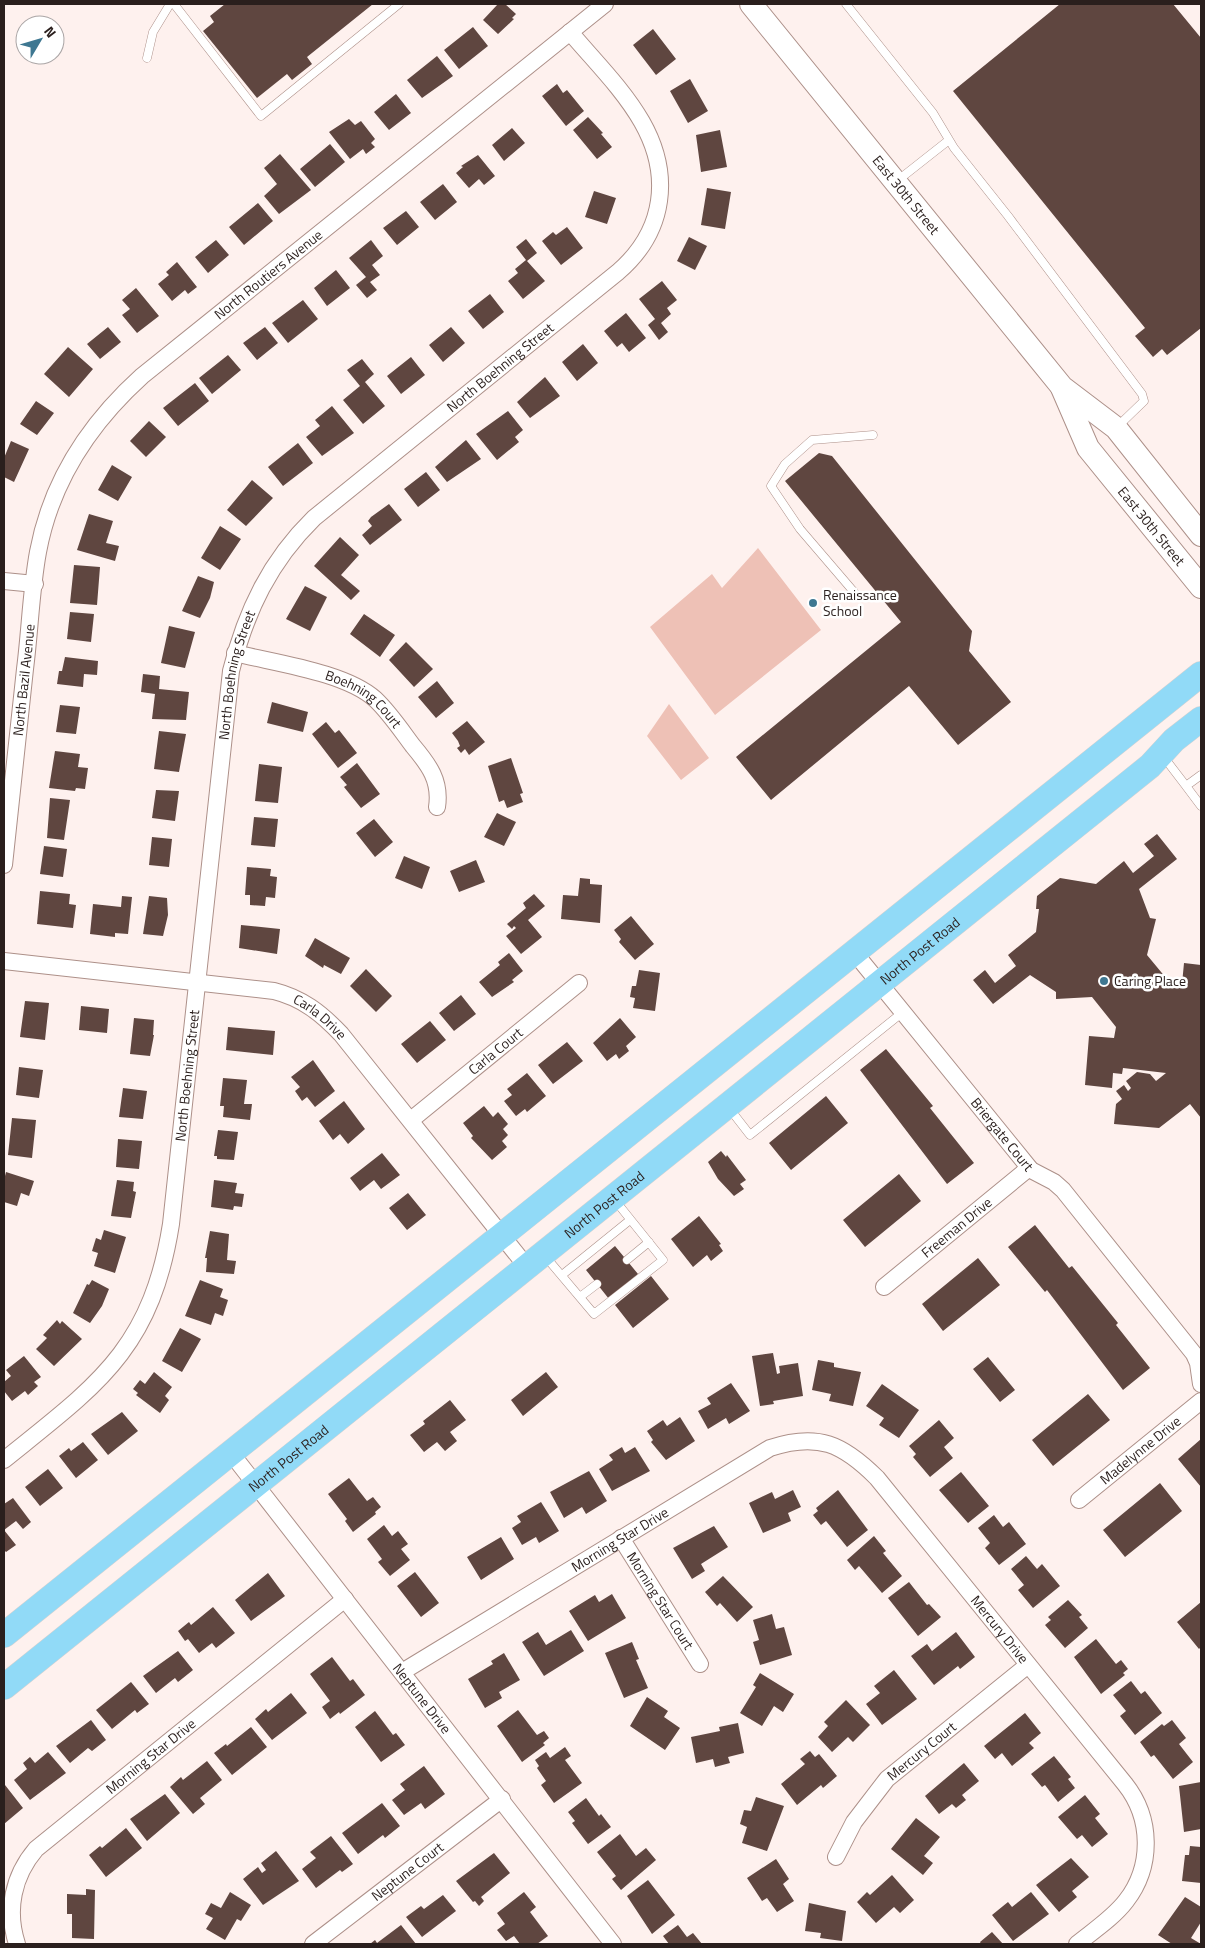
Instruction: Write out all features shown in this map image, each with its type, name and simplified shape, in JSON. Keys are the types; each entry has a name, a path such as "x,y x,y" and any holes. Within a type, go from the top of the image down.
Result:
{"main road":[{"name":"East 30th Street","path":"751,4 1062,387 1116,428 1196,524"},
{"name":"East 30th Street","path":"1062,387 1088,448 1201,587"},
{"path":"4,1635 1201,674"},
{"name":"North Post Road","path":"4,1687 1150,766 1174,740 1201,719"}],"street":[{"name":"North Routiers Avenue","path":"35,584 42,538 59,487 85,439 114,403 142,376 605,4"},
{"name":"North Boehning Street","path":"4,1460 80,1398 103,1376 128,1345 151,1304 163,1269 169,1244 229,688 235,653 244,624 260,589 284,551 304,528 327,507 618,272 635,255 648,236 654,222 661,192 660,168 652,139 637,112 570,32"},
{"path":"4,581 35,584"},
{"name":"North Bazil Avenue","path":"4,865 35,584"},
{"name":"Boehning Court","path":"235,653 337,678 364,690 384,710 432,769 437,783 437,807"},
{"name":"Briergate Court","path":"854,952 1029,1168 1063,1190 1183,1339 1198,1363 1201,1384"},
{"name":"Carla Drive","path":"4,961 274,991 303,1001 326,1018 341,1034 502,1235 535,1260"},
{"name":"Carla Court","path":"411,1120 580,983"},
{"name":"Freeman Drive","path":"884,1287 1029,1168"},
{"name":"Madelynne Drive","path":"1079,1500 1201,1401"},
{"name":"Morning Star Drive","path":"402,1672 770,1448 791,1442 816,1442 832,1445 846,1452"},
{"name":"Neptune Drive","path":"231,1452 613,1944"},
{"name":"Mercury Drive","path":"846,1452 866,1466 877,1478 1130,1790 1146,1831 1146,1854 1138,1882 1120,1907 1077,1944"},
{"name":"Morning Star Court","path":"621,1538 700,1664"},
{"name":"Morning Star Drive","path":"17,1944 12,1922 12,1898 22,1868 41,1843 345,1599"},
{"name":"Mercury Court","path":"836,1857 854,1822 887,1780 1028,1664"},
{"name":"Neptune Court","path":"313,1944 502,1799"}],"lane":[{"path":"147,58 153,32 170,4"},
{"path":"174,4 261,116 399,4"},
{"path":"846,4 933,113 949,140 1142,394 1144,401 1140,408 1116,428"},
{"path":"895,182 949,140"},
{"path":"854,592 800,529 771,486 785,464 812,440 872,435"},
{"path":"1162,754 1201,806"},
{"path":"1186,786 1201,774"},
{"path":"727,1106 750,1135 903,1012"},
{"path":"535,1260 562,1275 594,1314 663,1260 613,1198"},
{"path":"562,1275 630,1220"},
{"path":"627,1260 648,1242"},
{"path":"580,1297 597,1284"}],"shaded area":[{"path":"758,548 821,630 715,715 650,627 712,574 722,588"},
{"path":"669,704 709,758 681,780 647,736"}],"building":[{"path":"225,4 373,4 307,57 312,64 292,80 287,74 257,98 203,31 214,22 210,16"},
{"path":"498,4 505,4 516,14 512,18 514,19 498,34 483,20"},
{"path":"1060,4 1173,4 1201,38 1201,328 1167,355 1162,349 1153,357 1135,336 1145,328 953,91"},
{"path":"473,27 488,46 459,69 444,50"},
{"path":"653,29 676,59 656,75 633,45"},
{"path":"437,56 453,76 422,98 407,80"},
{"path":"690,79 708,111 688,123 670,91"},
{"path":"557,84 563,93 567,90 584,111 566,126 542,96"},
{"path":"396,94 411,113 389,130 374,112"},
{"path":"588,117 603,133 601,134 612,147 597,159 573,130"},
{"path":"349,119 355,125 361,121 375,139 371,143 375,147 366,154 363,149 350,159 329,132"},
{"path":"512,128 525,143 504,161 492,145"},
{"path":"720,130 727,167 701,172 696,135"},
{"path":"330,144 345,162 315,187 300,169"},
{"path":"280,154 311,190 279,214 264,196 277,184 264,168"},
{"path":"478,155 495,176 484,185 479,179 469,188 456,173 463,167 461,166"},
{"path":"443,184 457,202 435,220 420,202"},
{"path":"707,188 731,192 725,229 701,225"},
{"path":"594,191 616,198 607,224 585,217"},
{"path":"258,203 273,221 244,245 229,227"},
{"path":"406,211 419,227 397,245 383,228"},
{"path":"567,227 583,248 561,265 542,241 553,232 556,235"},
{"path":"689,237 707,246 695,270 677,261"},
{"path":"526,239 537,253 527,261 545,281 523,299 508,281 518,273 515,269 526,260 516,247"},
{"path":"216,240 229,255 208,273 195,257"},
{"path":"371,240 383,256 372,265 380,275 370,282 377,290 367,298 356,285 366,277 349,258"},
{"path":"177,262 197,287 188,294 185,290 172,301 158,284 169,275 166,272"},
{"path":"336,270 350,288 327,306 314,288"},
{"path":"662,281 677,300 667,308 671,314 661,323 668,332 659,340 648,325 655,319 639,299"},
{"path":"136,288 159,316 137,333 122,315 130,309 122,300"},
{"path":"490,294 504,312 483,329 468,311"},
{"path":"303,300 318,319 288,343 272,323"},
{"path":"626,313 646,338 629,352 622,343 617,347 604,331"},
{"path":"108,327 121,342 100,359 87,344"},
{"path":"265,327 278,343 257,360 243,343"},
{"path":"451,327 465,343 443,362 429,345"},
{"path":"583,344 598,363 577,381 562,362"},
{"path":"68,347 93,369 69,397 44,374"},
{"path":"228,355 241,370 212,394 199,378"},
{"path":"411,357 425,375 401,394 387,376"},
{"path":"362,359 374,374 365,382 385,406 363,424 343,400 360,386 347,370"},
{"path":"545,377 560,396 530,418 517,402"},
{"path":"195,383 209,401 178,426 163,408"},
{"path":"36,401 54,413 37,435 20,424"},
{"path":"332,406 354,433 322,456 306,437 320,426 315,420"},
{"path":"508,411 523,430 515,437 519,442 497,460 476,434"},
{"path":"149,421 166,437 146,457 130,441"},
{"path":"466,440 481,459 447,482 435,467"},
{"path":"11,441 29,449 14,482 4,477 4,458"},
{"path":"298,443 313,463 283,486 268,467"},
{"path":"819,453 832,456 972,631 969,651 1011,702 958,745 909,686 771,800 736,757 901,622 785,481"},
{"path":"112,465 132,477 118,501 98,490"},
{"path":"426,472 440,490 418,507 404,489"},
{"path":"252,480 273,498 246,526 227,510"},
{"path":"389,504 402,520 370,545 362,535 372,526 368,521"},
{"path":"89,514 113,521 106,543 119,546 115,561 77,550"},
{"path":"220,526 241,539 220,570 201,558"},
{"path":"340,537 359,555 341,575 360,591 351,600 314,566"},
{"path":"74,565 100,567 97,605 70,603"},
{"path":"198,576 214,582 210,598 200,618 182,611"},
{"path":"305,586 327,597 310,631 286,619"},
{"path":"70,612 94,614 91,642 67,639"},
{"path":"364,614 395,635 380,657 350,634"},
{"path":"169,626 195,632 185,668 161,663"},
{"path":"406,642 433,669 414,687 389,660"},
{"path":"65,657 98,661 97,675 84,674 83,687 57,684 59,671 62,671"},
{"path":"143,674 160,676 159,689 189,692 186,720 152,719 155,694 141,692"},
{"path":"437,681 454,703 436,718 418,697"},
{"path":"272,702 308,712 303,732 267,723"},
{"path":"60,705 80,707 76,734 56,732"},
{"path":"467,721 485,742 469,755 465,749 461,753 457,748 460,746 452,733"},
{"path":"326,722 335,733 339,730 357,753 338,768 312,734"},
{"path":"159,731 186,734 179,772 154,769"},
{"path":"55,751 80,754 78,767 88,768 85,789 76,788 75,791 49,788"},
{"path":"511,758 523,793 520,794 523,802 507,808 504,800 499,802 488,766"},
{"path":"357,763 380,794 361,808 344,787 347,785 340,777"},
{"path":"259,764 282,767 278,803 255,801"},
{"path":"156,790 179,791 175,821 152,818"},
{"path":"50,798 70,800 64,840 47,838"},
{"path":"497,813 516,822 504,846 484,837"},
{"path":"254,817 278,819 275,847 251,845"},
{"path":"374,819 393,842 375,857 356,833"},
{"name":"Caring Place","path":"1157,834 1177,859 1139,889 1150,918 1156,919 1147,955 1171,984 1182,984 1184,963 1201,965 1201,1118 1190,1104 1159,1128 1114,1124 1116,1104 1122,1099 1116,1091 1124,1085 1128,1091 1131,1088 1126,1081 1137,1072 1150,1074 1156,1081 1166,1073 1123,1068 1122,1074 1113,1073 1112,1088 1085,1085 1089,1036 1114,1038 1116,1027 1092,997 1056,999 1056,992 1030,975 993,1004 973,980 985,970 995,983 1016,966 1008,955 1036,932 1039,909 1036,909 1037,896 1060,878 1096,884 1124,861 1133,873 1154,856 1144,844"},
{"path":"152,837 172,839 169,867 149,865"},
{"path":"44,846 67,849 63,877 40,874"},
{"path":"404,856 430,867 422,889 395,878"},
{"path":"476,860 485,882 459,892 450,871"},
{"path":"247,867 271,869 270,876 277,877 275,898 266,897 265,906 250,905 250,895 245,895"},
{"path":"580,878 590,879 590,884 602,885 600,923 561,919 563,895 578,896"},
{"path":"40,891 70,894 69,904 76,905 73,928 37,924"},
{"path":"534,894 545,906 528,920 542,937 521,954 506,936 516,928 514,926 512,929 507,924 526,908 523,903"},
{"path":"122,896 132,897 128,934 115,933 115,937 90,934 93,904 121,907"},
{"path":"149,896 167,898 168,915 163,936 143,934"},
{"path":"631,916 654,944 635,960 619,942 621,939 614,930"},
{"path":"241,925 280,929 277,954 239,948"},
{"path":"315,938 350,958 341,974 324,965 323,968 305,956"},
{"path":"509,953 523,971 512,980 514,982 492,997 479,982 500,965 498,962"},
{"path":"366,969 392,996 376,1012 350,986"},
{"path":"639,970 660,973 655,1011 633,1008 635,998 630,997 632,986 636,986"},
{"path":"461,995 476,1014 454,1031 439,1013"},
{"path":"25,1001 49,1003 45,1040 20,1037"},
{"path":"81,1006 109,1009 107,1033 79,1030"},
{"path":"134,1018 154,1020 154,1035 150,1056 130,1054"},
{"path":"620,1018 636,1037 626,1046 629,1051 619,1059 616,1054 607,1061 593,1043"},
{"path":"430,1021 446,1040 417,1063 401,1044"},
{"path":"228,1027 275,1031 273,1055 226,1050"},
{"path":"567,1042 583,1061 553,1084 538,1065"},
{"path":"886,1049 933,1106 930,1108 974,1163 947,1184 860,1070"},
{"path":"313,1060 335,1091 315,1107 307,1097 302,1101 295,1091 300,1087 291,1077"},
{"path":"19,1067 43,1070 39,1098 16,1095"},
{"path":"527,1073 546,1096 527,1112 525,1109 516,1116 504,1101 512,1095 507,1089"},
{"path":"223,1078 247,1080 244,1104 252,1104 250,1120 223,1117 224,1106 220,1106"},
{"path":"123,1088 147,1091 143,1119 119,1117"},
{"path":"826,1096 848,1123 791,1170 769,1143"},
{"path":"344,1101 365,1129 348,1144 340,1134 333,1140 319,1121"},
{"path":"484,1106 493,1117 498,1112 508,1124 503,1129 508,1135 502,1141 507,1147 492,1160 471,1138 473,1136 463,1123"},
{"path":"12,1118 36,1120 32,1158 8,1155"},
{"path":"218,1130 238,1132 234,1160 217,1159 217,1156 214,1156"},
{"path":"118,1139 142,1141 139,1169 116,1167"},
{"path":"721,1151 726,1157 727,1155 746,1180 740,1184 744,1189 734,1196 718,1179 708,1162"},
{"path":"382,1153 400,1175 381,1189 374,1180 360,1191 350,1178"},
{"path":"6,1172 34,1181 29,1196 21,1193 17,1206 4,1202"},
{"path":"899,1174 921,1201 865,1247 843,1220"},
{"path":"117,1180 134,1182 133,1191 136,1192 131,1218 111,1216"},
{"path":"214,1180 237,1183 235,1193 244,1194 242,1207 234,1206 233,1210 211,1207"},
{"path":"408,1193 426,1215 407,1230 389,1208"},
{"path":"699,1216 721,1244 719,1245 723,1251 711,1261 707,1255 693,1267 671,1239"},
{"path":"1035,1225 1069,1268 1072,1266 1118,1323 1116,1325 1150,1368 1123,1390 1047,1290 1045,1292 1008,1247"},
{"path":"104,1230 126,1237 115,1273 94,1266 98,1253 92,1251 96,1238 101,1240"},
{"path":"210,1231 229,1234 227,1260 236,1261 234,1274 206,1272 207,1258 205,1258"},
{"path":"615,1246 638,1274 609,1299 586,1270"},
{"path":"978,1258 1000,1285 943,1331 922,1304"},
{"path":"651,1276 669,1299 633,1328 615,1305"},
{"path":"92,1280 109,1289 102,1306 90,1323 73,1313 87,1284 89,1285"},
{"path":"200,1280 223,1289 220,1297 228,1300 223,1316 215,1313 211,1325 185,1316"},
{"path":"57,1320 60,1324 62,1321 82,1339 54,1366 36,1349 47,1338 43,1335"},
{"path":"180,1328 201,1339 182,1372 162,1361"},
{"path":"773,1353 777,1374 780,1373 779,1366 798,1363 803,1396 773,1401 774,1404 760,1406 752,1356"},
{"path":"24,1356 41,1377 34,1382 38,1386 28,1395 25,1391 12,1401 4,1391 4,1382 11,1376 6,1370"},
{"path":"988,1357 1015,1390 1000,1402 973,1369"},
{"path":"818,1360 834,1363 834,1367 861,1372 853,1406 829,1401 831,1394 812,1390"},
{"path":"154,1372 172,1387 165,1396 169,1400 160,1413 136,1395 138,1393 133,1389 140,1380 145,1384"},
{"path":"546,1372 558,1387 523,1416 511,1400"},
{"path":"731,1383 750,1411 729,1424 726,1418 708,1429 698,1411 711,1404 707,1398"},
{"path":"882,1384 919,1410 899,1438 879,1425 884,1418 866,1406"},
{"path":"1088,1394 1110,1420 1053,1466 1032,1440"},
{"path":"450,1400 466,1420 450,1432 457,1441 445,1451 437,1442 424,1452 410,1435 425,1424 423,1421"},
{"path":"122,1412 138,1431 108,1455 91,1434"},
{"path":"680,1417 695,1441 666,1460 651,1442 653,1440 647,1431 663,1420 667,1426"},
{"path":"939,1420 954,1438 944,1447 953,1458 930,1477 913,1457 916,1454 909,1446"},
{"path":"1201,1439 1201,1487 1178,1459"},
{"path":"83,1442 98,1460 76,1478 59,1456 69,1448 71,1451"},
{"path":"622,1447 625,1453 635,1447 650,1471 612,1491 599,1469 613,1460 609,1455"},
{"path":"48,1469 63,1488 40,1506 25,1487"},
{"path":"589,1471 607,1501 586,1514 582,1507 564,1518 550,1492"},
{"path":"961,1472 989,1506 968,1523 939,1490"},
{"path":"349,1478 367,1501 373,1497 381,1507 375,1512 376,1514 353,1532 345,1521 347,1519 328,1494"},
{"path":"1160,1483 1182,1511 1125,1557 1103,1530"},
{"path":"793,1490 801,1507 788,1513 791,1521 763,1533 749,1503 772,1492 775,1499"},
{"path":"838,1490 868,1530 847,1547 826,1521 821,1525 813,1515 818,1511 816,1508"},
{"path":"13,1498 31,1522 23,1529 16,1521 4,1530 4,1504"},
{"path":"541,1502 559,1531 539,1543 536,1537 522,1545 512,1528 521,1522 517,1516"},
{"path":"994,1515 1003,1527 1009,1522 1026,1544 999,1565 985,1548 990,1543 978,1528"},
{"path":"384,1525 392,1536 398,1531 408,1544 401,1549 410,1560 390,1576 378,1562 382,1559 367,1539"},
{"path":"714,1526 728,1547 701,1564 705,1571 692,1579 673,1548"},
{"path":"4,1530 16,1545 6,1552 4,1550"},
{"path":"874,1536 886,1551 883,1553 902,1576 882,1593 859,1566 855,1570 847,1560"},
{"path":"501,1537 514,1559 481,1580 467,1557"},
{"path":"1026,1556 1037,1569 1042,1564 1060,1586 1033,1608 1018,1590 1024,1585 1011,1569"},
{"path":"415,1572 439,1603 421,1617 397,1586"},
{"path":"268,1573 285,1596 251,1621 235,1600"},
{"path":"723,1576 753,1607 737,1622 720,1603 717,1606 705,1592"},
{"path":"909,1582 927,1605 929,1604 941,1617 918,1636 888,1598"},
{"path":"612,1594 626,1618 588,1641 569,1611 595,1595 599,1602"},
{"path":"1068,1600 1082,1615 1079,1617 1088,1628 1065,1648 1045,1625 1051,1620 1048,1617"},
{"path":"1201,1602 1201,1647 1199,1649 1177,1622"},
{"path":"213,1607 235,1633 216,1648 212,1643 199,1653 188,1639 185,1641 178,1631 189,1622 191,1625"},
{"path":"772,1614 776,1629 784,1627 792,1655 760,1665 753,1642 759,1640 753,1620"},
{"path":"571,1630 584,1651 544,1676 522,1642 538,1632 546,1645"},
{"path":"956,1632 975,1657 960,1669 958,1666 934,1685 911,1656 927,1644 932,1651"},
{"path":"1096,1639 1116,1664 1121,1660 1128,1669 1123,1673 1125,1675 1101,1694 1074,1657"},
{"path":"632,1642 639,1659 636,1660 648,1688 624,1698 605,1653"},
{"path":"178,1651 193,1670 178,1682 175,1678 156,1693 143,1676"},
{"path":"504,1653 520,1680 499,1692 502,1698 485,1708 468,1679 493,1664 491,1661"},
{"path":"332,1657 350,1681 353,1679 365,1695 340,1714 339,1712 330,1719 322,1707 330,1701 310,1674"},
{"path":"894,1670 917,1699 882,1725 866,1704 880,1693 874,1686"},
{"path":"760,1673 794,1694 783,1712 774,1706 762,1726 740,1713 756,1687 753,1685"},
{"path":"1131,1681 1141,1694 1145,1691 1162,1713 1135,1735 1120,1716 1126,1711 1113,1695"},
{"path":"131,1682 149,1704 137,1713 135,1710 112,1729 96,1710"},
{"path":"291,1693 307,1713 272,1740 255,1719 266,1709 268,1712"},
{"path":"647,1697 668,1711 664,1717 680,1728 665,1750 630,1726"},
{"path":"846,1700 870,1725 853,1742 848,1737 832,1752 818,1737 828,1726 824,1722"},
{"path":"518,1710 537,1735 544,1731 549,1738 543,1743 545,1745 522,1762 497,1726"},
{"path":"375,1711 393,1735 396,1733 405,1745 381,1762 355,1727"},
{"path":"1025,1713 1041,1733 1029,1743 1034,1748 1012,1766 1002,1753 995,1759 984,1746"},
{"path":"91,1720 106,1740 92,1751 88,1748 70,1763 56,1746"},
{"path":"1172,1720 1186,1738 1179,1744 1193,1762 1173,1779 1154,1755 1151,1757 1140,1742 1162,1724 1164,1726"},
{"path":"738,1723 744,1753 728,1757 730,1763 715,1767 713,1759 696,1763 691,1737 720,1731 719,1727"},
{"path":"251,1727 267,1747 232,1775 214,1753 226,1744 227,1746"},
{"path":"565,1747 571,1756 565,1760 582,1783 554,1803 541,1785 546,1781 537,1768 539,1766 535,1760 546,1752 550,1758"},
{"path":"810,1751 815,1757 819,1754 837,1776 823,1788 821,1785 797,1805 781,1784 805,1764 800,1759"},
{"path":"48,1752 66,1773 30,1800 14,1780 27,1769 23,1763 30,1757 35,1763"},
{"path":"1054,1756 1071,1777 1068,1779 1075,1788 1058,1802 1045,1785 1042,1787 1031,1774"},
{"path":"207,1761 222,1780 200,1798 205,1804 193,1814 170,1787 181,1777 183,1780"},
{"path":"964,1763 979,1781 962,1795 966,1800 956,1808 952,1804 939,1814 925,1796"},
{"path":"424,1766 445,1794 425,1809 421,1803 404,1815 392,1800 405,1790 400,1784"},
{"path":"1201,1782 1201,1829 1184,1832 1179,1786"},
{"path":"4,1786 23,1808 4,1824"},
{"path":"165,1794 180,1813 147,1841 130,1819"},
{"path":"1085,1795 1100,1814 1095,1818 1108,1834 1092,1847 1082,1835 1077,1839 1058,1817"},
{"path":"756,1797 784,1806 767,1851 742,1843 747,1827 740,1824 744,1810 751,1811"},
{"path":"586,1798 599,1816 601,1814 611,1827 588,1844 572,1823 575,1821 568,1812"},
{"path":"382,1803 400,1826 385,1838 383,1835 358,1854 342,1833"},
{"path":"916,1818 940,1837 924,1856 933,1863 923,1875 891,1849"},
{"path":"126,1828 142,1848 106,1877 89,1855 100,1846 102,1848"},
{"path":"620,1834 636,1856 646,1848 656,1860 621,1890 612,1879 616,1876 597,1852"},
{"path":"331,1836 353,1864 342,1872 340,1870 316,1888 302,1869 316,1858 310,1852"},
{"path":"1190,1846 1201,1847 1201,1883 1182,1881 1185,1855 1189,1855"},
{"path":"276,1851 299,1881 263,1905 243,1879 258,1867 262,1873 266,1870 261,1863"},
{"path":"494,1853 510,1873 481,1897 484,1901 479,1906 475,1901 473,1902 456,1881"},
{"path":"1071,1858 1089,1877 1072,1891 1077,1897 1059,1912 1036,1885"},
{"path":"776,1859 789,1879 783,1884 794,1901 777,1912 767,1898 762,1901 747,1878"},
{"path":"892,1875 914,1900 900,1913 894,1907 876,1923 857,1902 867,1892 870,1895"},
{"path":"648,1880 675,1915 652,1934 627,1896"},
{"path":"86,1889 95,1890 94,1939 72,1938 72,1914 67,1914 67,1894 86,1895"},
{"path":"230,1892 251,1905 241,1921 237,1919 225,1940 206,1929 213,1918 205,1914 211,1903 221,1908"},
{"path":"524,1892 536,1907 530,1912 548,1936 537,1944 520,1944 514,1936 506,1941 497,1930 505,1924 497,1913"},
{"path":"1031,1892 1049,1914 1013,1941 992,1915 1008,1902 1012,1907"},
{"path":"443,1895 456,1911 422,1937 406,1917 421,1906 424,1909"},
{"path":"1185,1897 1201,1907 1201,1922 1191,1938 1201,1944 1172,1944 1158,1935"},
{"path":"809,1903 846,1911 842,1941 820,1938 821,1933 805,1931"},
{"path":"401,1925 416,1944 370,1944 375,1940 377,1943"},
{"path":"678,1925 687,1937 693,1933 702,1944 669,1944 663,1936"},
{"path":"992,1932 1003,1944 981,1944 980,1942"}],"place":[{"name":"Renaissance School","path":"813,603"},
{"name":"Caring Place","path":"1104,981"}]}
